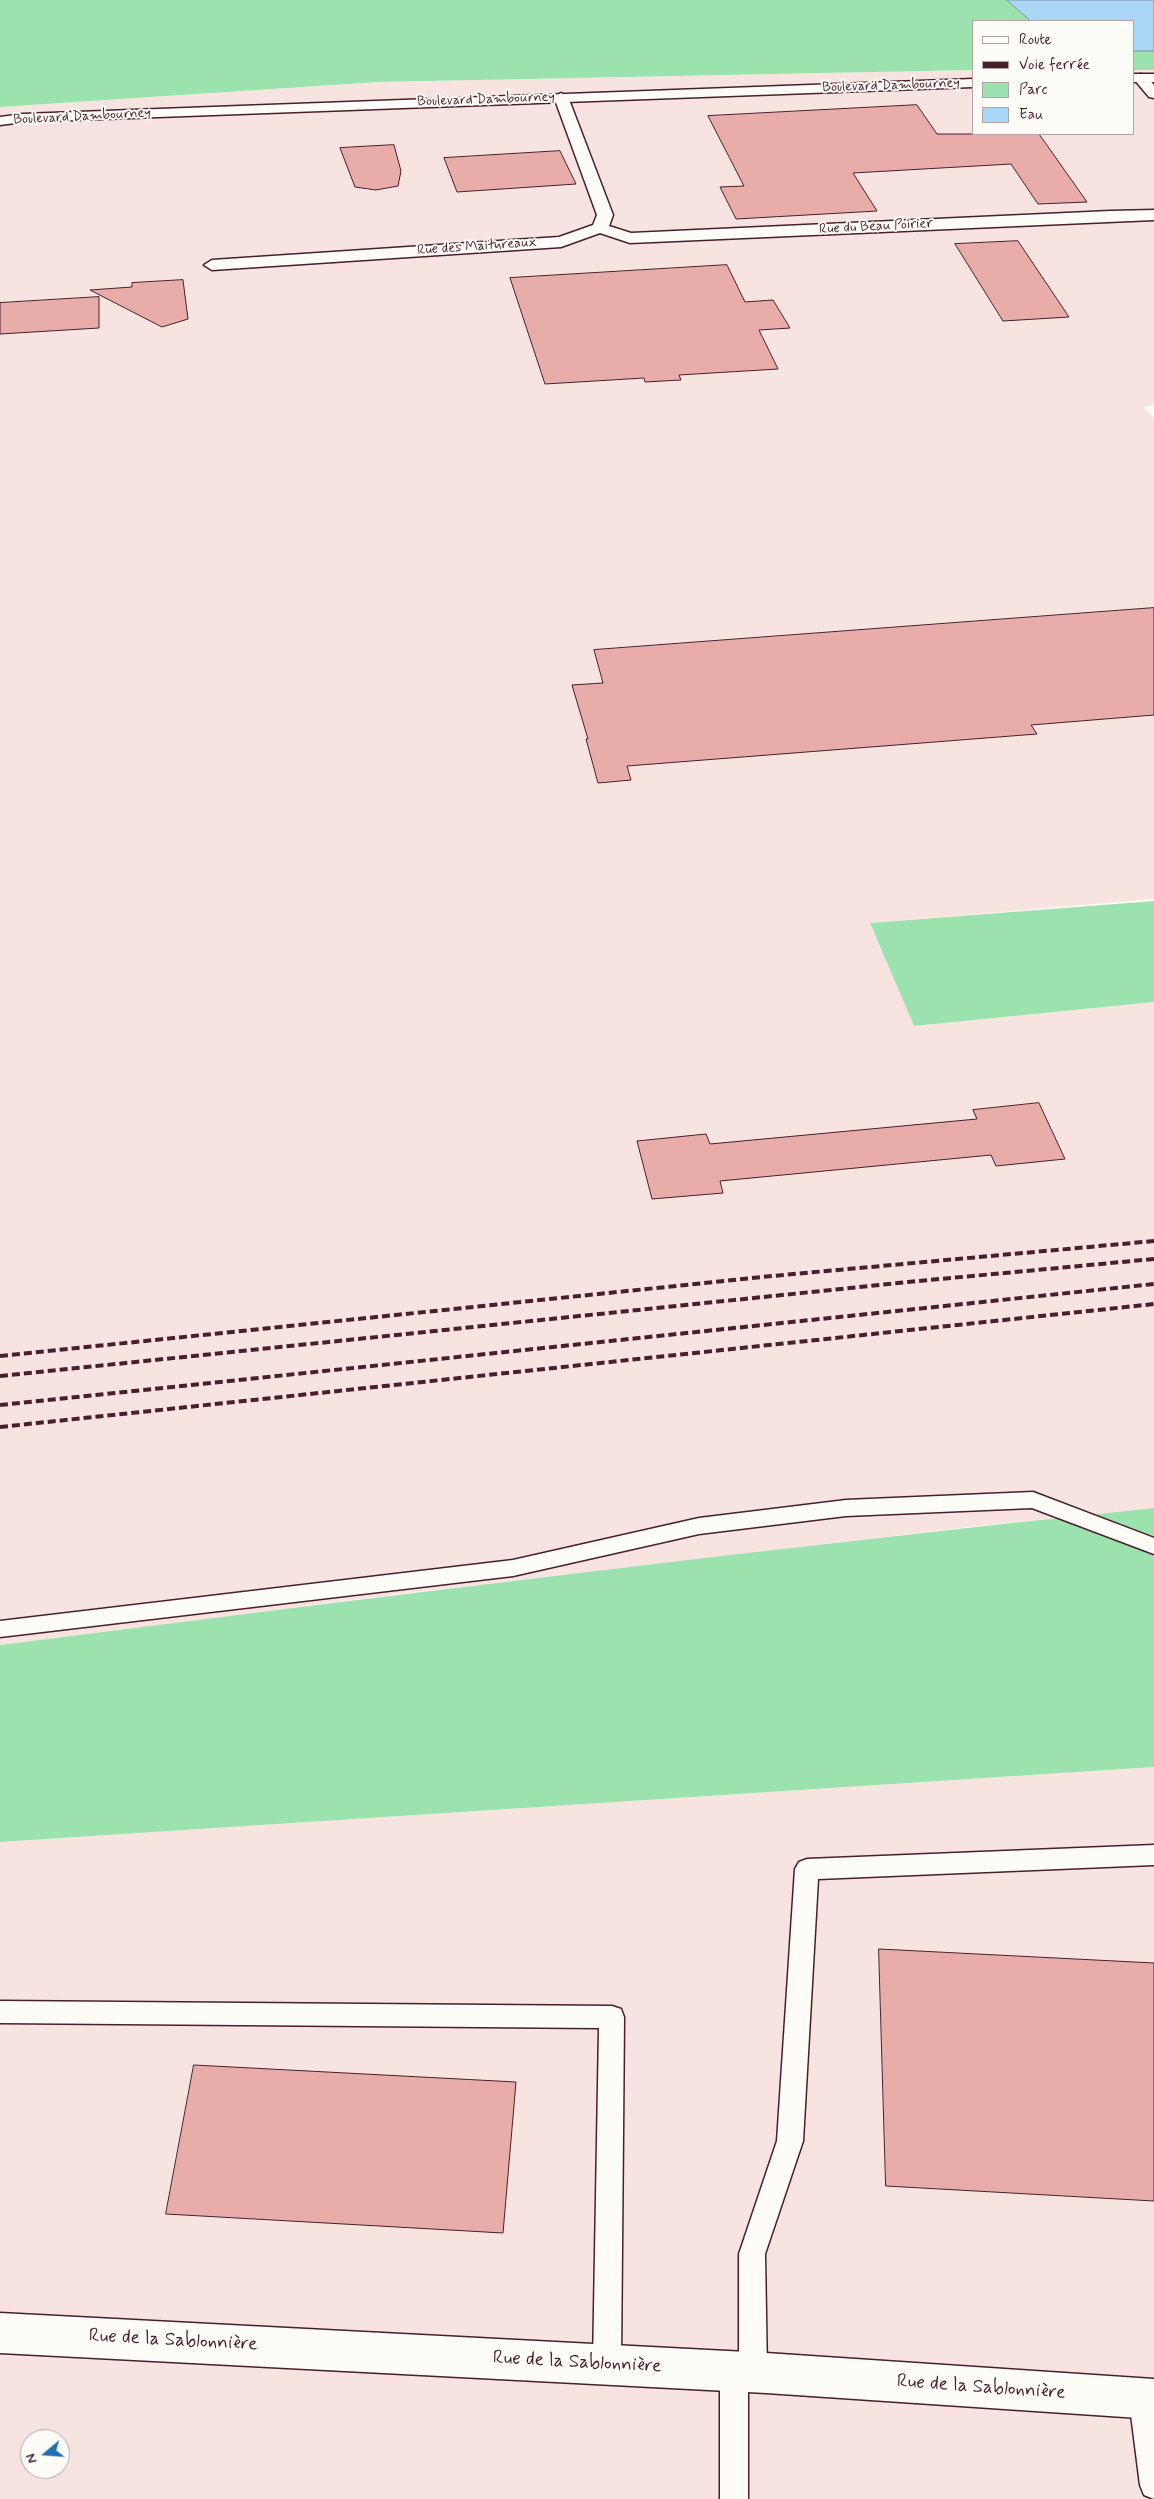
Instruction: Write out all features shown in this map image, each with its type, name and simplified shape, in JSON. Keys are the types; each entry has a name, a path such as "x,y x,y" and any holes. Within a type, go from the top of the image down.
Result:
{"street":[{"path":"1142,78 1154,94"},
{"name":"Boulevard Dambourney","path":"0,121 22,118 972,83"},
{"path":"561,97 605,215 600,228"},
{"name":"Rue du Beau Poirier","path":"600,228 630,238 1154,215"},
{"name":"Rue des Maitureaux","path":"212,265 561,242 600,228"},
{"name":"Rue de la Sablonnière","path":"0,2333 607,2364 1149,2399"}],"lane":[{"path":"0,1629 513,1568 699,1526 846,1508 1033,1500 1154,1546"},
{"path":"734,2499 752,2254 790,2141 807,1869 1154,1855"},
{"path":"0,2012 612,2017 607,2364"},
{"path":"1149,2399 1154,2485"}],"shaded area":[{"path":"972,70 972,135 1134,135 1134,70 1154,70 1154,405 1144,407 1154,418 1154,899 870,923 914,1026 1154,1002 1154,1508 969,1527 400,1594 0,1645 0,107 378,82"},
{"path":"1154,1767 1154,2499 0,2499 0,1842"}],"green space":[{"path":"0,0 1007,0 1030,20 972,20 972,70 378,82 0,107"},
{"path":"1134,51 1154,51 1154,70 1134,70"},
{"path":"1154,901 1154,1002 914,1026 870,923"},
{"path":"1154,1508 1154,1767 0,1842 0,1645 577,1573 865,1539"}],"water":[{"path":"1007,0 1154,0 1154,51 1134,51 1134,20 1030,20"}],"building":[{"path":"917,105 937,134 1040,135 1087,202 1038,204 1011,164 853,173 877,211 736,219 720,187 744,186 708,116"},
{"path":"394,145 401,171 398,186 376,190 355,187 340,148"},
{"path":"560,151 576,184 457,192 444,158"},
{"path":"1018,241 1069,317 1003,321 955,244"},
{"path":"727,265 745,302 773,300 790,328 759,330 778,369 679,375 681,380 645,382 644,378 545,384 510,278"},
{"path":"183,280 188,319 162,327 90,290 132,287 132,283"},
{"path":"99,297 99,328 0,334 0,303"},
{"path":"1154,608 1154,715 1031,725 1037,734 627,766 631,780 598,783 586,739 588,739 572,685 603,683 594,650"},
{"path":"1039,1103 1065,1159 996,1166 991,1155 720,1181 723,1193 652,1199 637,1141 706,1134 710,1144 977,1119 973,1110"},
{"path":"879,1949 1154,1963 1154,2201 886,2186"},
{"path":"194,2065 516,2082 503,2233 166,2214"}],"railway":[{"path":"0,1356 772,1276 1154,1241"},
{"path":"0,1376 908,1282 1154,1259"},
{"path":"0,1405 1154,1284"},
{"path":"0,1427 1154,1304"}]}
